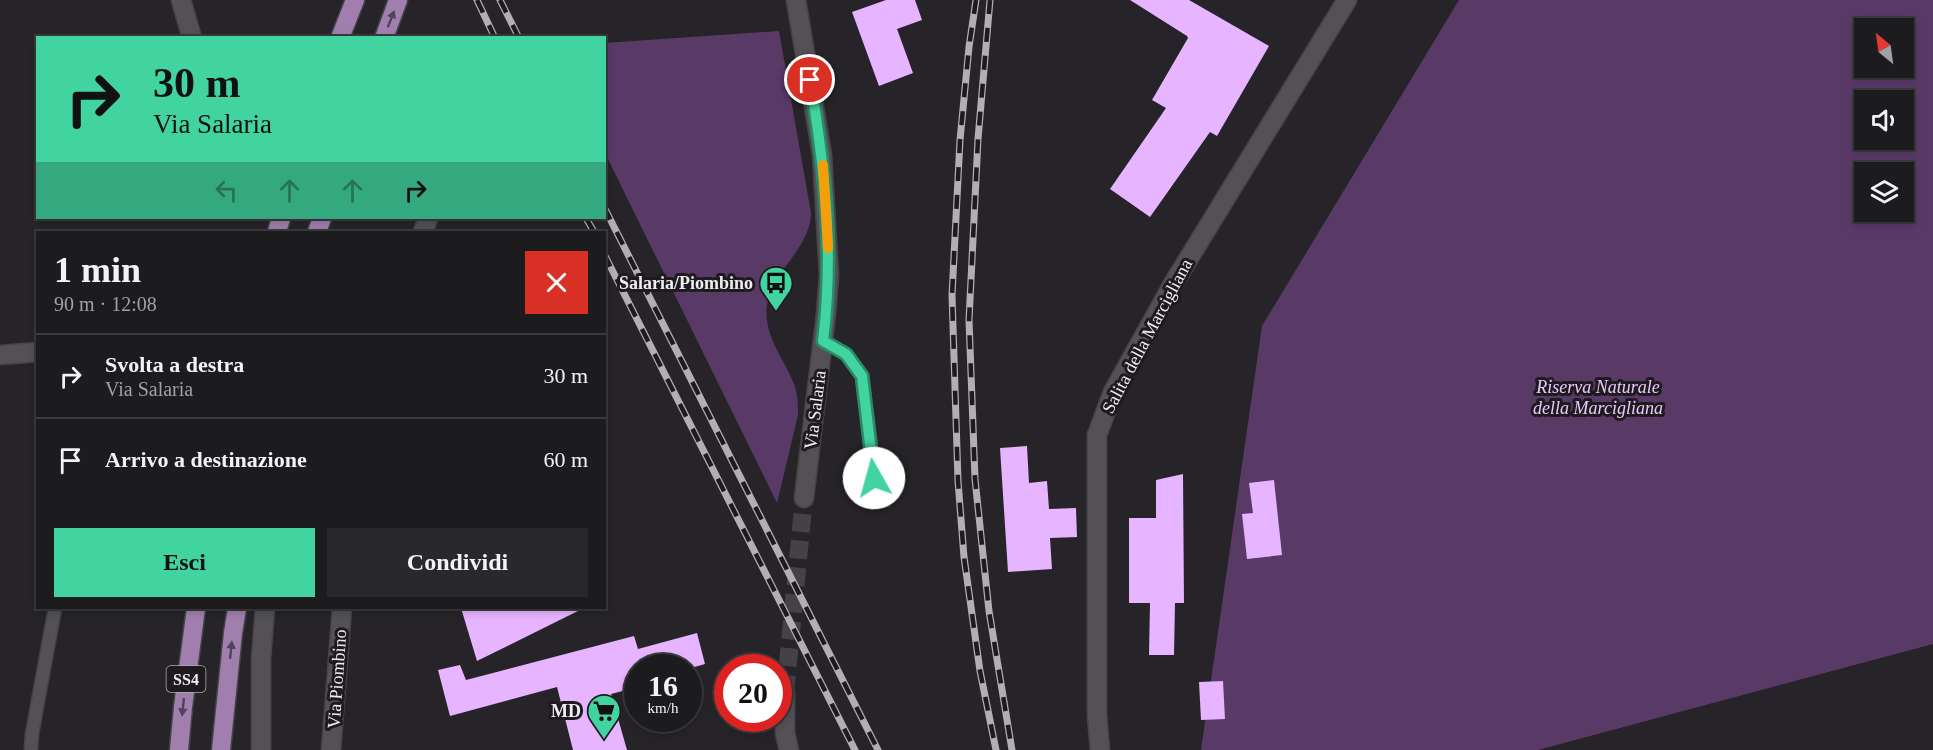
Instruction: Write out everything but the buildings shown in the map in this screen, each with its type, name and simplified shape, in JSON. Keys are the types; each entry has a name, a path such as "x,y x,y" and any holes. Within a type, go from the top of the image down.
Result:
{"main road":[{"path":"341,36 355,0"},
{"path":"385,36 398,0"},
{"name":"SS4","path":"179,750 196,609"},
{"name":"SS4","path":"221,750 237,609"}],"street":[{"path":"181,0 191,36"},
{"name":"Via Salaria","path":"796,0 818,125 825,186 829,275 804,498"},
{"name":"Salita della Marcigliana","path":"1100,750 1097,703 1097,435 1113,392 1173,284 1347,0"},
{"path":"0,355 36,352"},
{"path":"261,750 261,659 265,609"},
{"name":"Via Piombino","path":"332,750 342,609"},
{"path":"785,732 789,750"}],"lane":[{"path":"823,341 846,354 862,376 874,478"},
{"path":"31,750 55,609"}],"green space":[{"name":"Riserva Naturale della Marcigliana","path":"1459,0 1933,0 1933,644 1538,750 1201,750 1262,326"},
{"path":"779,31 811,213 805,238 776,282 767,305 771,338 791,377 798,404 798,415 777,503 606,155 606,43"}],"tunnel":[{"path":"789,654 804,498"}],"railway":[{"path":"477,0 494,36"},
{"path":"500,0 518,36"},
{"path":"976,0 960,140 952,295 958,481 964,557 980,671 996,750"},
{"path":"990,0 978,139 969,320 975,479 989,611 1012,750"},
{"path":"606,211 878,750"},
{"path":"587,219 593,231"},
{"path":"606,258 855,750"}],"slow traffic":[{"path":"823,165 828,248"}],"place":[{"name":"Salaria/Piombino","path":"776,312"},
{"name":"MD","path":"604,740"}],"route":[{"path":"810,80 822,155 827,219 829,275 823,341 846,354 862,376 874,478"}]}
